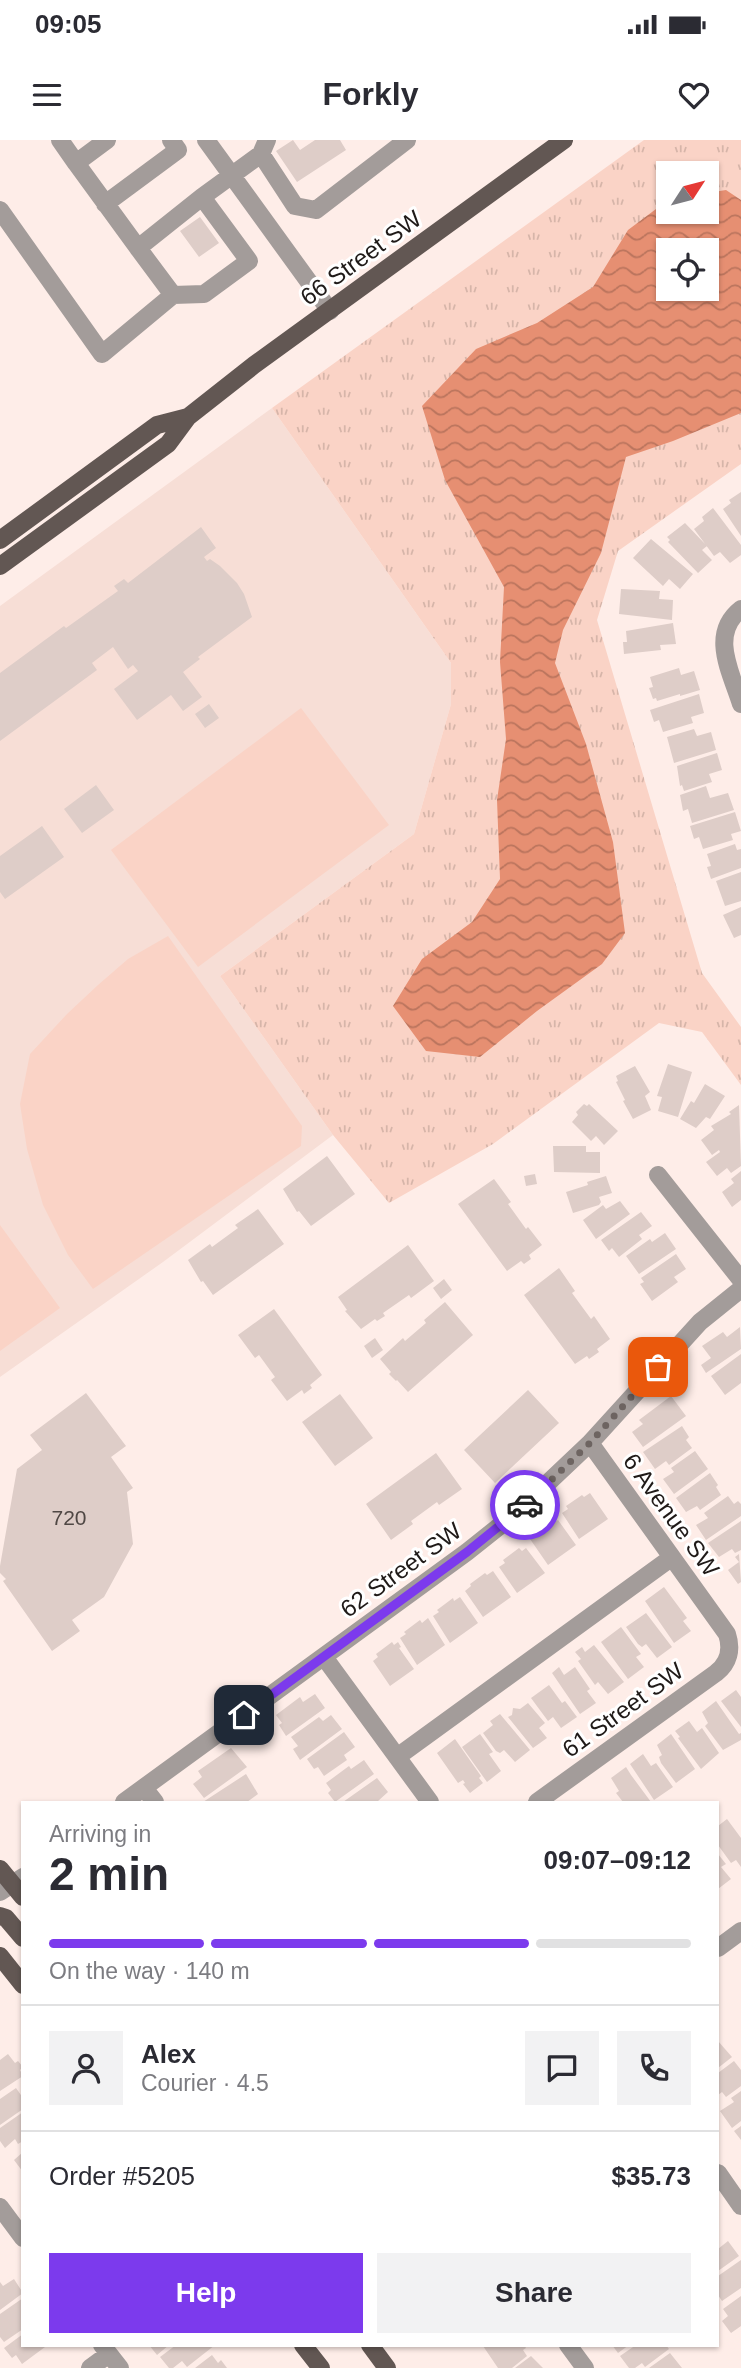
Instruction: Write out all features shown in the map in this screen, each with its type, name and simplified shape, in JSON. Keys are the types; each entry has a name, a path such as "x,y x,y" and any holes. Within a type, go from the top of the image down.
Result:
{"main road":[{"name":"66 Street SW","path":"0,566 168,444 187,417 564,140"},
{"name":"66 Street SW","path":"0,540 157,425 187,417"},
{"path":"0,1870 12,1887"},
{"path":"0,1916 6,1918 21,1936"},
{"path":"0,1955 21,1982"},
{"path":"305,2347 321,2368"},
{"path":"371,2347 387,2368"}],"street":[{"path":"60,140 173,295"},
{"path":"75,163 107,140"},
{"path":"105,204 178,150 171,140"},
{"path":"206,140 330,311"},
{"path":"138,248 264,147 295,206 316,210 407,140"},
{"path":"0,210 102,354 173,295 204,295 249,261 202,197"},
{"path":"741,609 725,628 725,652 741,704"},
{"path":"658,1175 741,1280"},
{"name":"62 Street SW","path":"125,1801 508,1520 590,1443 700,1322 741,1289"},
{"name":"6 Avenue SW","path":"590,1443 727,1634 729,1652"},
{"path":"397,1757 671,1558"},
{"name":"61 Street SW","path":"538,1801 716,1673 723,1667 729,1652"},
{"path":"324,1657 429,1801"},
{"path":"144,1787 154,1801"},
{"path":"719,1947 741,1931"},
{"path":"719,2174 741,2206"},
{"path":"0,2207 21,2235"},
{"path":"569,2347 585,2368"},
{"path":"90,2368 110,2356"}],"shaded area":[{"path":"272,408 451,663 451,704 414,834 220,976 333,1135 163,1262 0,1377 0,606"}],"green space":[{"path":"644,140 741,140 741,464 618,551 597,620 702,973 741,1027 741,1085 702,1032 659,1023 493,1144 389,1203 333,1135 220,976 414,834 451,704 451,663 272,408"},
{"path":"301,708 389,825 198,967 111,850"},
{"path":"168,936 302,1126 301,1146 93,1289 68,1255 43,1205 27,1149 20,1104 30,1054 67,1014 128,959"},
{"path":"0,1225 60,1308 0,1351"}],"water":[{"path":"726,190 741,200 741,413 626,457 601,553 563,630 555,663 586,744 613,842 625,933 602,964 480,1057 426,1051 393,1006 422,959 472,922 500,879 497,800 506,739 500,662 504,587 445,480 422,406 476,349 537,323 593,287 628,230 656,209 656,224 719,224 719,191"}],"building":[{"path":"293,140 300,150 315,140 340,140 346,150 297,182 276,151"},
{"path":"200,217 219,243 199,257 180,231"},
{"path":"741,492 741,536 723,509 731,503 729,500"},
{"path":"713,508 741,545 741,555 730,563 720,552 714,556 694,529 704,521 702,517"},
{"path":"685,523 707,546 702,550 712,560 698,573 668,542 670,540 667,537"},
{"path":"201,527 216,548 204,557 220,566 237,583 252,617 198,657 200,659 183,672 202,697 183,711 171,695 137,720 114,689 138,671 133,665 128,669 113,647 92,663 97,670 0,741 0,673 118,591 114,586 124,579 128,583"},
{"path":"651,539 693,574 680,589 669,579 663,586 633,558"},
{"path":"621,589 660,591 659,599 673,600 672,620 619,614"},
{"path":"673,623 676,644 660,645 661,650 624,654 626,631"},
{"path":"679,668 681,675 694,671 700,690 657,701 656,698 653,699 649,688 653,687 650,677"},
{"path":"699,694 704,713 691,717 693,723 663,732 659,720 654,722 650,710"},
{"path":"209,704 219,718 205,728 195,714"},
{"path":"694,729 697,736 711,732 716,750 674,763 667,737"},
{"path":"717,753 722,770 709,774 712,782 684,791 682,785 680,786 677,766"},
{"path":"96,785 114,810 82,833 64,809"},
{"path":"706,786 710,798 728,793 734,810 692,823 688,809 683,811 680,795"},
{"path":"735,812 741,831 731,834 733,840 703,849 699,837 694,839 690,826"},
{"path":"42,826 64,857 5,899 0,892 0,856"},
{"path":"735,844 737,850 741,849 741,868 711,879 707,854"},
{"path":"741,872 741,901 725,906 716,881"},
{"path":"741,907 741,935 734,938 723,915"},
{"path":"668,1064 692,1072 678,1117 658,1111 662,1097 657,1096"},
{"path":"635,1066 650,1092 645,1096 651,1110 633,1119 623,1101 625,1100 616,1082 616,1076"},
{"path":"705,1084 725,1096 710,1119 706,1117 696,1128 680,1119"},
{"path":"584,1104 589,1104 618,1131 604,1145 596,1136 591,1141 572,1122 578,1115 576,1112"},
{"path":"739,1105 741,1166 731,1173 727,1168 717,1176 706,1162 720,1152 719,1150 712,1155 701,1140 714,1130 711,1126 731,1114 729,1112"},
{"path":"553,1146 586,1146 586,1152 600,1152 600,1173 554,1172"},
{"path":"327,1156 355,1194 311,1226 299,1211 297,1212 283,1189"},
{"path":"741,1171 741,1200 732,1207 722,1192 734,1183 731,1179"},
{"path":"535,1174 537,1184 526,1186 524,1176"},
{"path":"606,1176 612,1193 599,1197 599,1205 573,1213 566,1192"},
{"path":"494,1179 526,1229 528,1227 542,1245 529,1255 531,1259 524,1264 521,1261 507,1271 458,1204"},
{"path":"620,1201 630,1214 596,1239 583,1220 603,1205 606,1209"},
{"path":"258,1209 284,1244 213,1295 203,1281 201,1282 188,1260 210,1244 212,1247 238,1228 235,1225"},
{"path":"641,1212 652,1226 639,1235 642,1239 619,1257 612,1248 609,1251 601,1240"},
{"path":"665,1233 676,1249 639,1274 626,1256 650,1239 652,1242"},
{"path":"408,1245 434,1281 411,1298 409,1295 383,1313 385,1316 377,1321 375,1319 361,1329 345,1311 347,1310 338,1297"},
{"path":"676,1254 686,1269 674,1277 678,1282 652,1301 640,1284 644,1282 641,1278"},
{"path":"559,1268 575,1291 572,1293 591,1319 594,1316 610,1339 597,1349 599,1352 575,1364 524,1295"},
{"path":"444,1279 452,1290 441,1299 433,1288"},
{"path":"445,1302 473,1335 408,1392 389,1374 391,1372 380,1359 403,1338 405,1341 426,1323 424,1320"},
{"path":"274,1309 322,1375 304,1394 302,1390 287,1401 271,1380 275,1377 259,1355 255,1358 238,1335"},
{"path":"740,1327 741,1349 706,1373 701,1365 711,1358 702,1346 723,1332 727,1337"},
{"path":"375,1338 383,1350 372,1358 364,1346"},
{"path":"741,1354 741,1383 725,1395 711,1376"},
{"path":"528,1390 559,1423 495,1483 464,1450"},
{"path":"86,1393 126,1446 111,1457 133,1488 127,1492 133,1544 104,1597 72,1620 80,1631 52,1651 3,1581 6,1579 0,1573 0,1566 17,1469 42,1450 30,1435"},
{"path":"340,1394 373,1438 335,1466 302,1422"},
{"path":"671,1396 686,1416 643,1447 632,1432 643,1424 639,1420"},
{"path":"682,1426 689,1437 686,1440 692,1448 669,1465 666,1461 655,1469 643,1452"},
{"path":"695,1451 708,1469 674,1494 663,1479 674,1472 671,1468"},
{"path":"436,1453 462,1489 439,1505 437,1502 391,1540 366,1504"},
{"path":"710,1473 721,1495 700,1510 697,1506 686,1512 676,1498"},
{"path":"590,1493 608,1519 579,1539 562,1513 568,1509 566,1506"},
{"path":"728,1496 734,1504 738,1501 741,1504 741,1516 706,1540 696,1525 708,1518 704,1513"},
{"path":"552,1520 554,1523 558,1520 576,1545 548,1565 530,1539"},
{"path":"741,1521 741,1550 735,1553 732,1549 719,1557 708,1543"},
{"path":"519,1548 522,1551 526,1548 545,1573 517,1593 499,1567 505,1563 503,1560"},
{"path":"739,1554 741,1582 738,1584 728,1570 739,1562 735,1557"},
{"path":"493,1571 511,1597 483,1617 465,1591 485,1573 487,1575"},
{"path":"664,1587 687,1618 683,1621 691,1631 674,1643 645,1601"},
{"path":"460,1597 478,1623 450,1643 433,1616 453,1598 454,1601"},
{"path":"646,1613 672,1647 657,1658 646,1644 642,1647 638,1644 626,1627"},
{"path":"428,1618 445,1645 417,1665 400,1638 420,1620 422,1623"},
{"path":"621,1627 641,1654 636,1657 644,1667 628,1679 601,1642"},
{"path":"392,1642 394,1645 398,1642 401,1647 399,1648 414,1669 390,1686 373,1661 378,1657 376,1654"},
{"path":"594,1645 624,1682 608,1694 598,1682 595,1685 575,1652 582,1647 585,1652"},
{"path":"559,1667 564,1675 575,1667 596,1703 580,1714 552,1673"},
{"path":"549,1685 577,1717 561,1728 553,1717 548,1721 531,1698"},
{"path":"736,1690 741,1697 741,1727 721,1701"},
{"path":"315,1694 325,1708 286,1736 276,1715 300,1697 303,1702"},
{"path":"716,1701 739,1734 741,1733 741,1740 723,1750 705,1726 708,1723 702,1712"},
{"path":"528,1703 545,1723 539,1728 547,1738 533,1748 508,1717 512,1715 513,1708 520,1709"},
{"path":"500,1714 530,1750 515,1762 504,1750 500,1753 496,1751 483,1733 493,1725 490,1721"},
{"path":"331,1715 342,1729 300,1760 293,1749 298,1746 291,1737 319,1717 323,1721"},
{"path":"689,1721 697,1732 702,1728 719,1753 701,1769 675,1731"},
{"path":"344,1732 355,1747 344,1755 347,1760 324,1776 318,1767 314,1769 307,1759"},
{"path":"480,1734 493,1752 489,1754 501,1771 487,1782 462,1747"},
{"path":"671,1734 695,1769 676,1783 661,1763 659,1757 662,1755 657,1745"},
{"path":"455,1739 483,1783 470,1793 463,1780 458,1783 437,1753"},
{"path":"231,1748 247,1767 204,1798 193,1784 202,1777 198,1771"},
{"path":"643,1754 651,1766 656,1763 673,1787 654,1800 630,1764"},
{"path":"364,1760 374,1774 334,1801 328,1793 331,1790 326,1783 349,1766 351,1769"},
{"path":"626,1767 650,1801 622,1801 611,1778"},
{"path":"246,1774 258,1794 248,1801 205,1801"},
{"path":"377,1778 388,1792 378,1801 344,1801"},
{"path":"727,1819 741,1838 741,1867 736,1860 731,1863 719,1846 719,1825"},
{"path":"719,1855 726,1864 721,1867 731,1879 719,1888"},
{"path":"719,2042 732,2057 719,2067"},
{"path":"8,2054 15,2063 18,2061 21,2065 21,2077 0,2091 0,2060"},
{"path":"734,2061 741,2070 741,2086 726,2097 722,2092 719,2094 719,2072"},
{"path":"16,2088 21,2095 21,2110 0,2125 0,2099"},
{"path":"741,2091 741,2121 732,2128 720,2111 734,2102 731,2098"},
{"path":"21,2113 21,2142 18,2144 15,2139 5,2148 0,2141 0,2128"},
{"path":"741,2126 741,2140 734,2131"},
{"path":"21,2154 21,2169 14,2160"},
{"path":"728,2241 739,2256 719,2270 719,2248"},
{"path":"741,2260 741,2288 722,2301 719,2296 719,2275"},
{"path":"14,2279 21,2294 0,2310 0,2282 3,2286"},
{"path":"741,2296 741,2326 731,2333 722,2321 728,2316 723,2309"},
{"path":"21,2299 21,2330 4,2342 0,2337 0,2314"},
{"path":"21,2335 21,2347 45,2347 22,2364 16,2355 12,2358 4,2348"},
{"path":"151,2347 167,2347 157,2355"},
{"path":"173,2347 212,2347 187,2367 182,2361 169,2368 160,2357"},
{"path":"484,2347 525,2347 523,2350 527,2356 512,2368 498,2368"},
{"path":"614,2347 626,2347 618,2353"},
{"path":"633,2347 669,2349 645,2367 642,2363 635,2368 629,2368 620,2356"},
{"path":"670,2353 682,2368 649,2368"},
{"path":"212,2355 218,2363 221,2360 227,2368 195,2368"},
{"path":"531,2356 543,2368 515,2368"}],"way so far":[{"path":"525,1505 590,1443 658,1367"}],"route":[{"path":"244,1715 467,1552 525,1505"}]}
